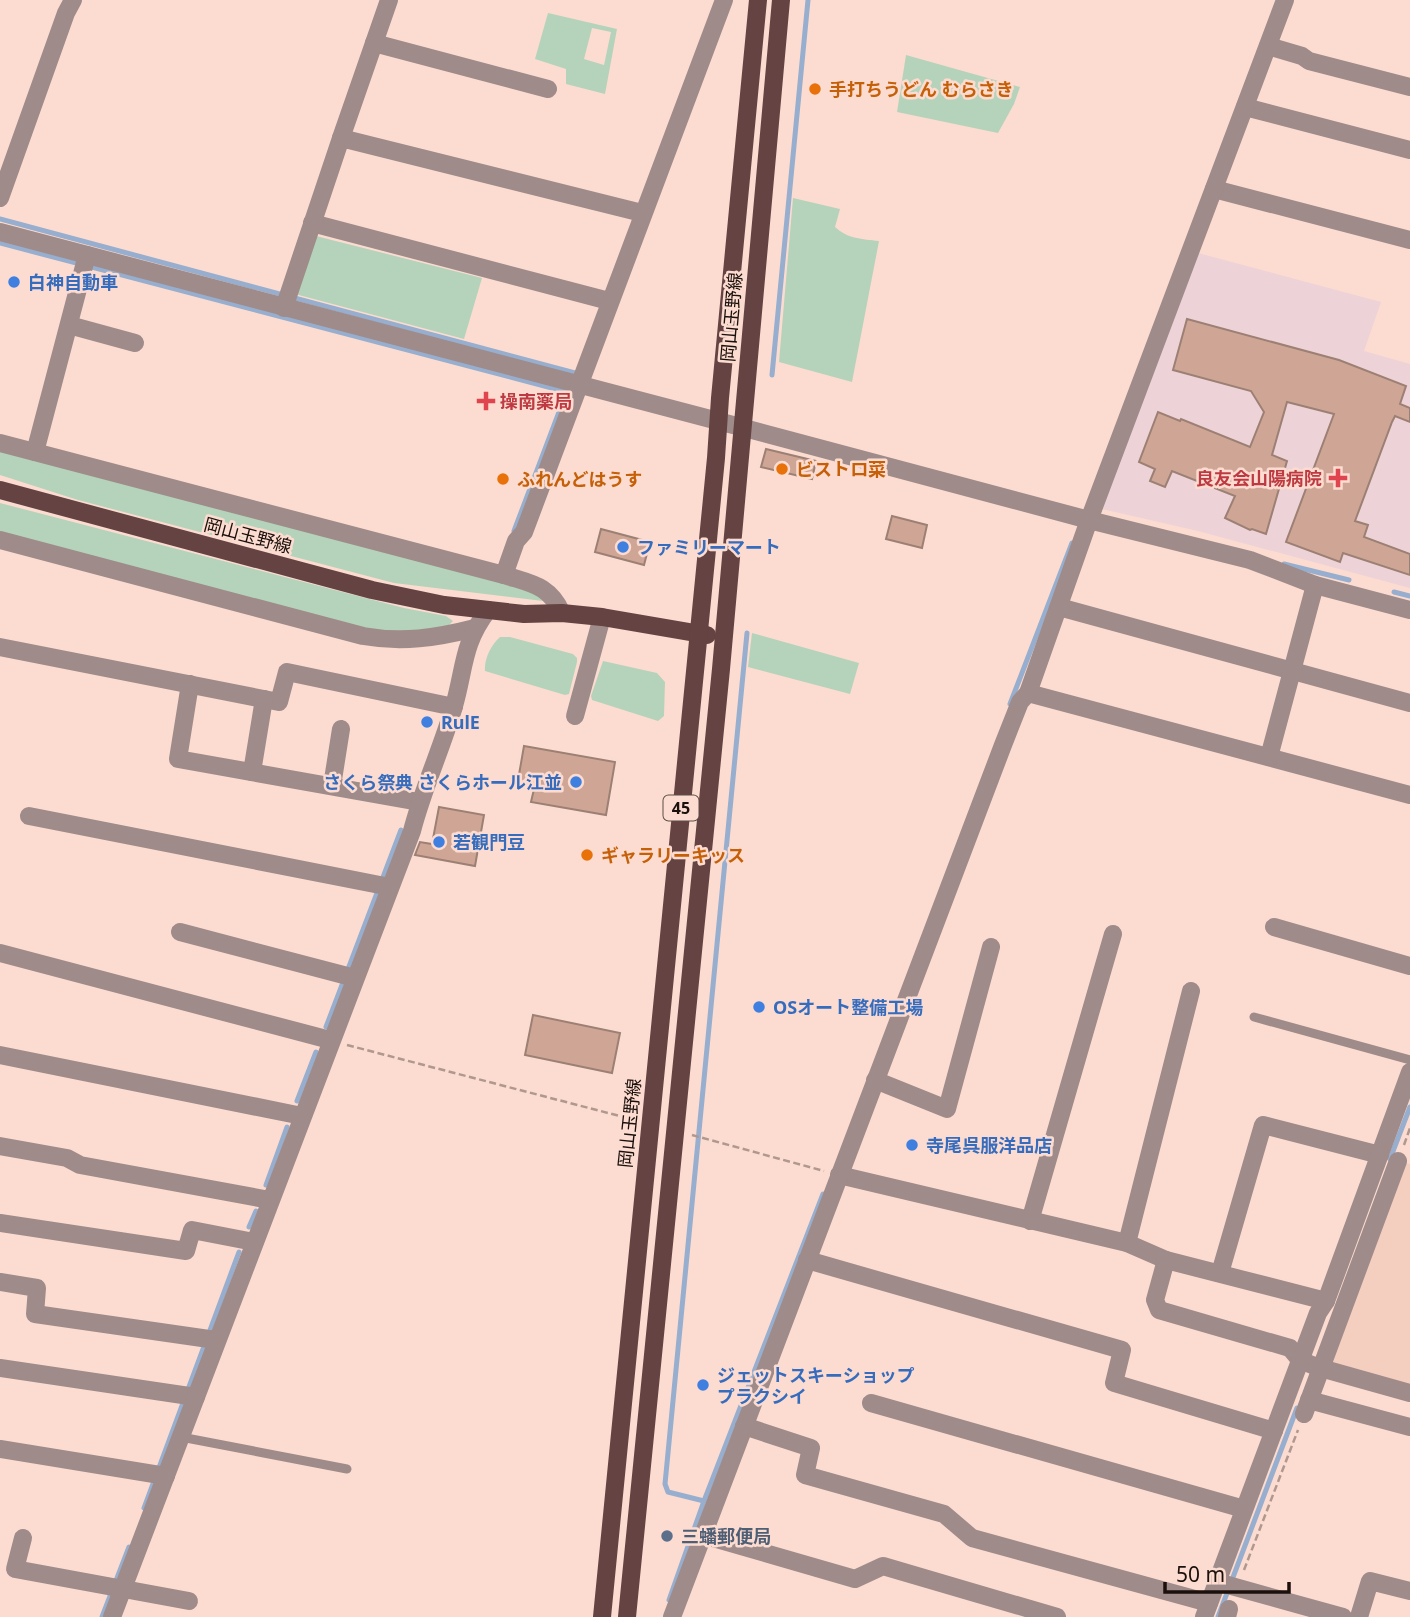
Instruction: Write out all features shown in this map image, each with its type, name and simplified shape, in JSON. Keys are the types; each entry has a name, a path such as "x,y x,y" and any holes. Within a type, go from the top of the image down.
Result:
{"main road":[{"name":"岡山玉野線","path":"602,1617 716,458 758,0"},
{"name":"岡山玉野線","path":"628,1617 677,1131 780,0"},
{"name":"岡山玉野線","path":"0,489 372,590 444,605 524,614 562,613 602,617 723,638"}],"street":[{"path":"0,198 73,0"},
{"path":"286,300 389,0"},
{"path":"503,575 516,541 524,532 573,383 604,300 724,0"},
{"path":"672,1617 807,1260 833,1174 875,1080 1007,734 1020,702 1028,693 1089,520 1285,0"},
{"path":"374,43 548,89"},
{"path":"1268,46 1302,56 1309,61 1410,87"},
{"path":"1245,107 1410,150"},
{"path":"341,138 639,212"},
{"path":"1214,189 1410,240"},
{"path":"313,223 604,300"},
{"path":"0,232 85,262 286,300 573,383 1250,560 1315,585 1410,610"},
{"path":"35,452 85,262"},
{"path":"69,325 135,343"},
{"path":"0,443 503,575 545,589 555,599 562,613"},
{"path":"0,540 363,636 385,640 437,638 475,628"},
{"path":"1269,757 1315,585"},
{"path":"1059,607 1410,703"},
{"path":"112,1617 117,1588 161,1475 181,1437 189,1396 254,1242 302,1116 330,1040 348,976 382,885 412,831 419,802 454,707 475,628 488,610"},
{"path":"575,716 602,617"},
{"path":"437,638 458,655 463,666"},
{"path":"0,647 279,702 287,673 454,707"},
{"path":"190,684 178,759 419,802"},
{"path":"1028,693 1410,794"},
{"path":"252,772 264,699"},
{"path":"331,786 341,729"},
{"path":"29,816 382,885"},
{"path":"1274,927 1410,966"},
{"path":"180,932 348,976"},
{"path":"1030,1221 1113,934"},
{"path":"875,1080 947,1109 991,947"},
{"path":"0,953 330,1040"},
{"path":"1127,1243 1192,991"},
{"path":"0,1055 302,1116"},
{"path":"1311,1364 1318,1313 1326,1301 1409,1078"},
{"path":"1220,1273 1263,1125 1380,1155"},
{"path":"0,1146 67,1158 80,1165 270,1200"},
{"path":"744,1426 811,1448 805,1475 944,1514 972,1538 1206,1610 1228,1586 1244,1509 1274,1431 1300,1400 1311,1364 1398,1161"},
{"path":"833,1174 1127,1243 1166,1260 1326,1301"},
{"path":"0,1223 186,1251 192,1230 254,1242"},
{"path":"807,1260 1122,1350 1114,1383 1274,1431"},
{"path":"1166,1260 1155,1300 1159,1310 1290,1348 1311,1364 1410,1393"},
{"path":"0,1282 37,1288 35,1314 211,1339"},
{"path":"0,1368 189,1396"},
{"path":"1300,1400 1410,1427"},
{"path":"871,1402 1244,1509"},
{"path":"0,1449 161,1475"},
{"path":"702,1535 855,1579 883,1566 1057,1617"},
{"path":"23,1538 15,1569 189,1601"},
{"path":"1359,1617 1370,1581 1410,1591"},
{"path":"1228,1586 1343,1617"}],"lane":[{"path":"1254,1017 1410,1060"},
{"path":"181,1437 347,1469"}],"path":[{"path":"330,1040 650,1124"},
{"path":"677,1131 833,1174"},
{"path":"1228,1586 1300,1400"}],"shaded area":[{"path":"1198,253 1381,302 1364,351 1410,364 1410,588 1198,531 1102,509"},
{"path":"1405,1163 1410,1164 1410,1388 1334,1367 1330,1360"}],"green space":[{"path":"548,13 617,29 605,94 566,84 566,69 535,59","holes":["592,28 611,32 604,65 584,59"]},
{"path":"906,55 1020,87 998,133 897,112"},
{"path":"793,198 840,209 835,227 850,236 879,241 852,382 779,362"},
{"path":"316,236 482,278 464,339 295,294"},
{"path":"0,448 427,561 544,596 545,599 543,601 394,583 78,500 0,475"},
{"path":"0,503 404,608 446,616 453,621 446,628 394,633 360,629 0,533"},
{"path":"752,633 859,663 850,694 748,667"},
{"path":"500,637 510,637 573,654 577,662 569,694 485,671 489,652"},
{"path":"603,661 657,673 665,682 664,716 658,721 592,700"}],"building":[{"path":"1187,319 1339,360 1406,386 1400,404 1410,408 1410,422 1395,416 1355,521 1368,525 1364,537 1410,554 1410,575 1343,553 1340,562 1286,542 1334,414 1287,402 1272,455 1287,461 1266,534 1225,518 1235,496 1172,471 1165,487 1150,481 1155,469 1139,462 1158,412 1250,447 1264,412 1251,391 1173,370"},
{"path":"766,449 816,461 812,479 761,467"},
{"path":"892,516 927,525 922,548 886,539"},
{"path":"601,529 650,542 644,565 595,552"},
{"path":"524,746 615,762 606,815 531,802 534,789 517,786"},
{"path":"439,807 484,815 475,866 415,855 420,842 432,844"},
{"path":"533,1015 620,1033 612,1073 525,1055"}],"waterway":[{"path":"772,375 808,0"},
{"path":"0,219 575,373"},
{"path":"0,243 567,392"},
{"path":"514,531 567,391"},
{"path":"1010,704 1072,543"},
{"path":"1284,564 1349,580"},
{"path":"1394,592 1410,596"},
{"path":"704,1501 668,1492 665,1484 747,633"},
{"path":"326,1027 401,830"},
{"path":"297,1101 316,1052"},
{"path":"1390,1159 1410,1107"},
{"path":"266,1185 287,1127"},
{"path":"669,1600 704,1501 823,1194"},
{"path":"249,1227 256,1211"},
{"path":"144,1508 239,1252"},
{"path":"1218,1617 1297,1408"},
{"path":"102,1617 129,1547"}],"place":[{"name":"手打ちうどん むらさき","path":"815,89"},
{"name":"白神自動車","path":"14,282"},
{"name":"操南薬局","path":"486,401"},
{"name":"ビストロ菜","path":"782,469"},
{"name":"良友会山陽病院","path":"1338,478"},
{"name":"ふれんどはうす","path":"503,479"},
{"name":"ファミリーマート","path":"623,547"},
{"name":"RulE","path":"427,722"},
{"name":"さくら祭典 さくらホール江並","path":"576,782"},
{"name":"若観門豆","path":"439,842"},
{"name":"ギャラリーキッス","path":"587,855"},
{"name":"OSオート整備工場","path":"759,1007"},
{"name":"寺尾呉服洋品店","path":"912,1145"},
{"name":"ジェットスキーショップ プラクシイ","path":"703,1385"},
{"name":"三蟠郵便局","path":"667,1536"}]}
